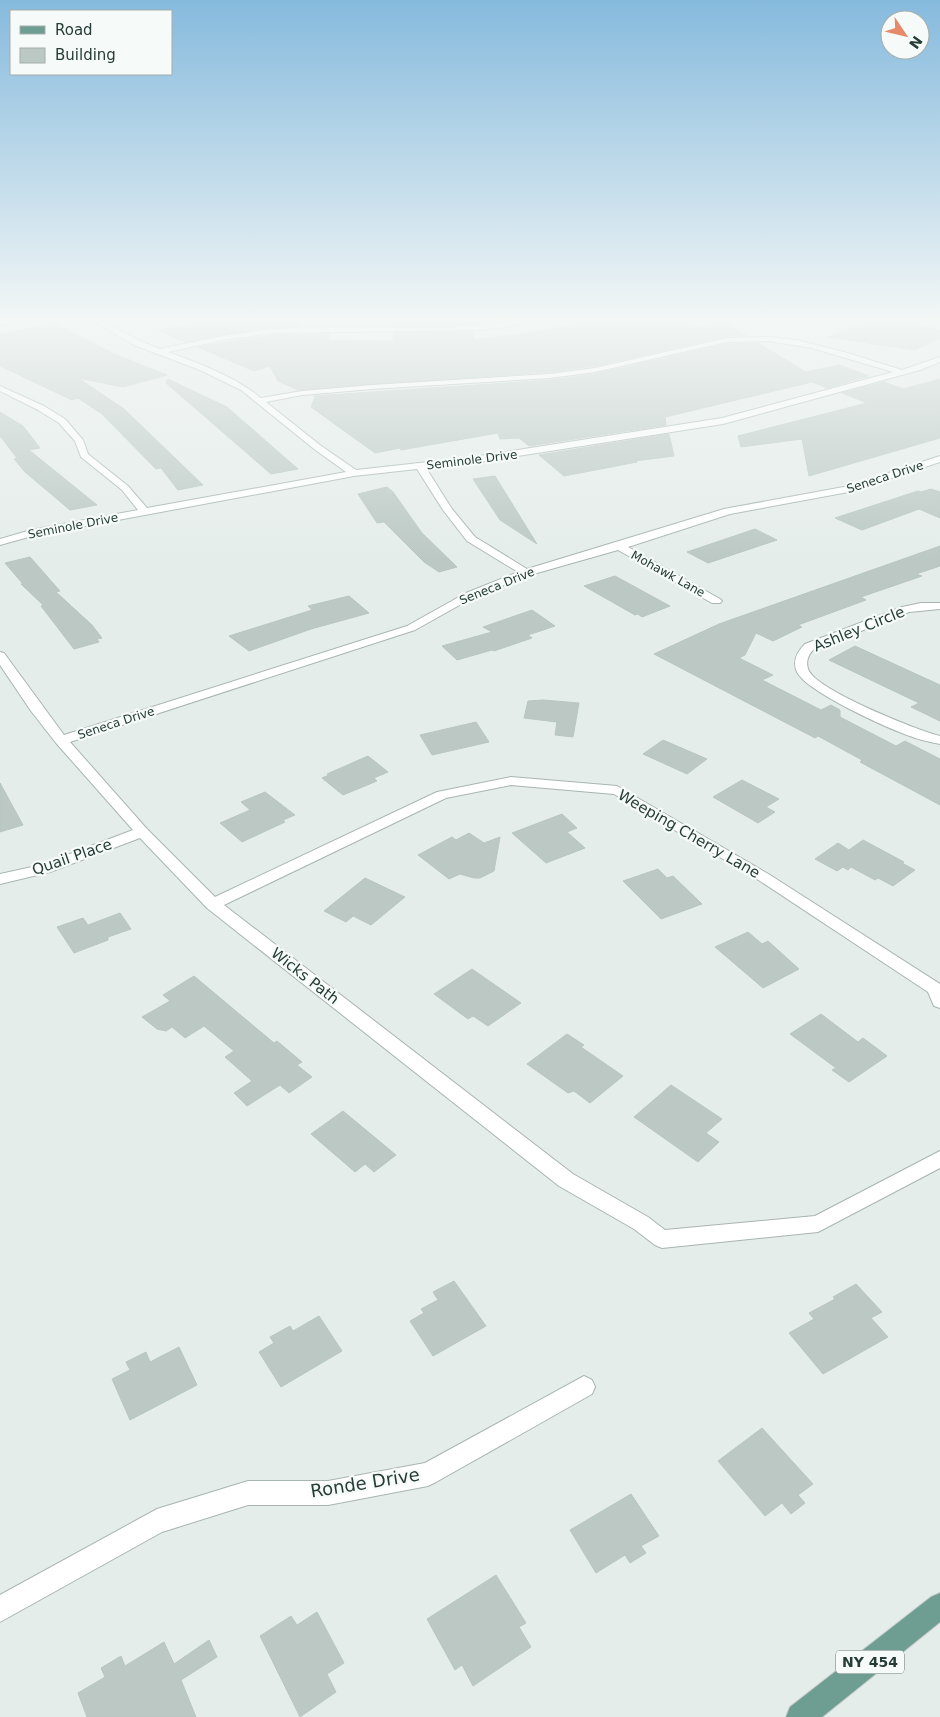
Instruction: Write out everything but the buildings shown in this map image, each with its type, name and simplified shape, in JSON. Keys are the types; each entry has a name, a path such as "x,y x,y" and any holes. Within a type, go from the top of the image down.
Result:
{"main road":[{"name":"NY 454","path":"800,1717 940,1606"}],"street":[{"path":"23,399 62,421 79,440 84,455 125,488 146,513"},
{"path":"261,400 266,399"},
{"name":"Seminole Drive","path":"0,542 31,533 354,473 534,452 724,421 803,399"},
{"path":"261,400 317,447 354,473"},
{"name":"Seneca Drive","path":"61,740 411,628 470,595 526,573 728,511 851,489 940,459"},
{"path":"421,466 448,510 471,539 526,573"},
{"name":"Mohawk Lane","path":"619,546 716,601"},
{"name":"Ashley Circle","path":"940,606 921,606 906,609 809,647 802,654 801,662 804,673 816,685 902,728 916,734 940,740"},
{"name":"Wicks Path","path":"0,656 61,740 142,832 213,904 566,1180 641,1223 662,1239 818,1224 940,1160"},
{"name":"Weeping Cherry Lane","path":"213,904 442,795 511,781 616,790 765,878 935,989 940,1002"},
{"name":"Quail Place","path":"0,879 45,869 142,832"},
{"name":"Ronde Drive","path":"0,1609 158,1521 248,1493 328,1493 428,1474 584,1387"}]}
